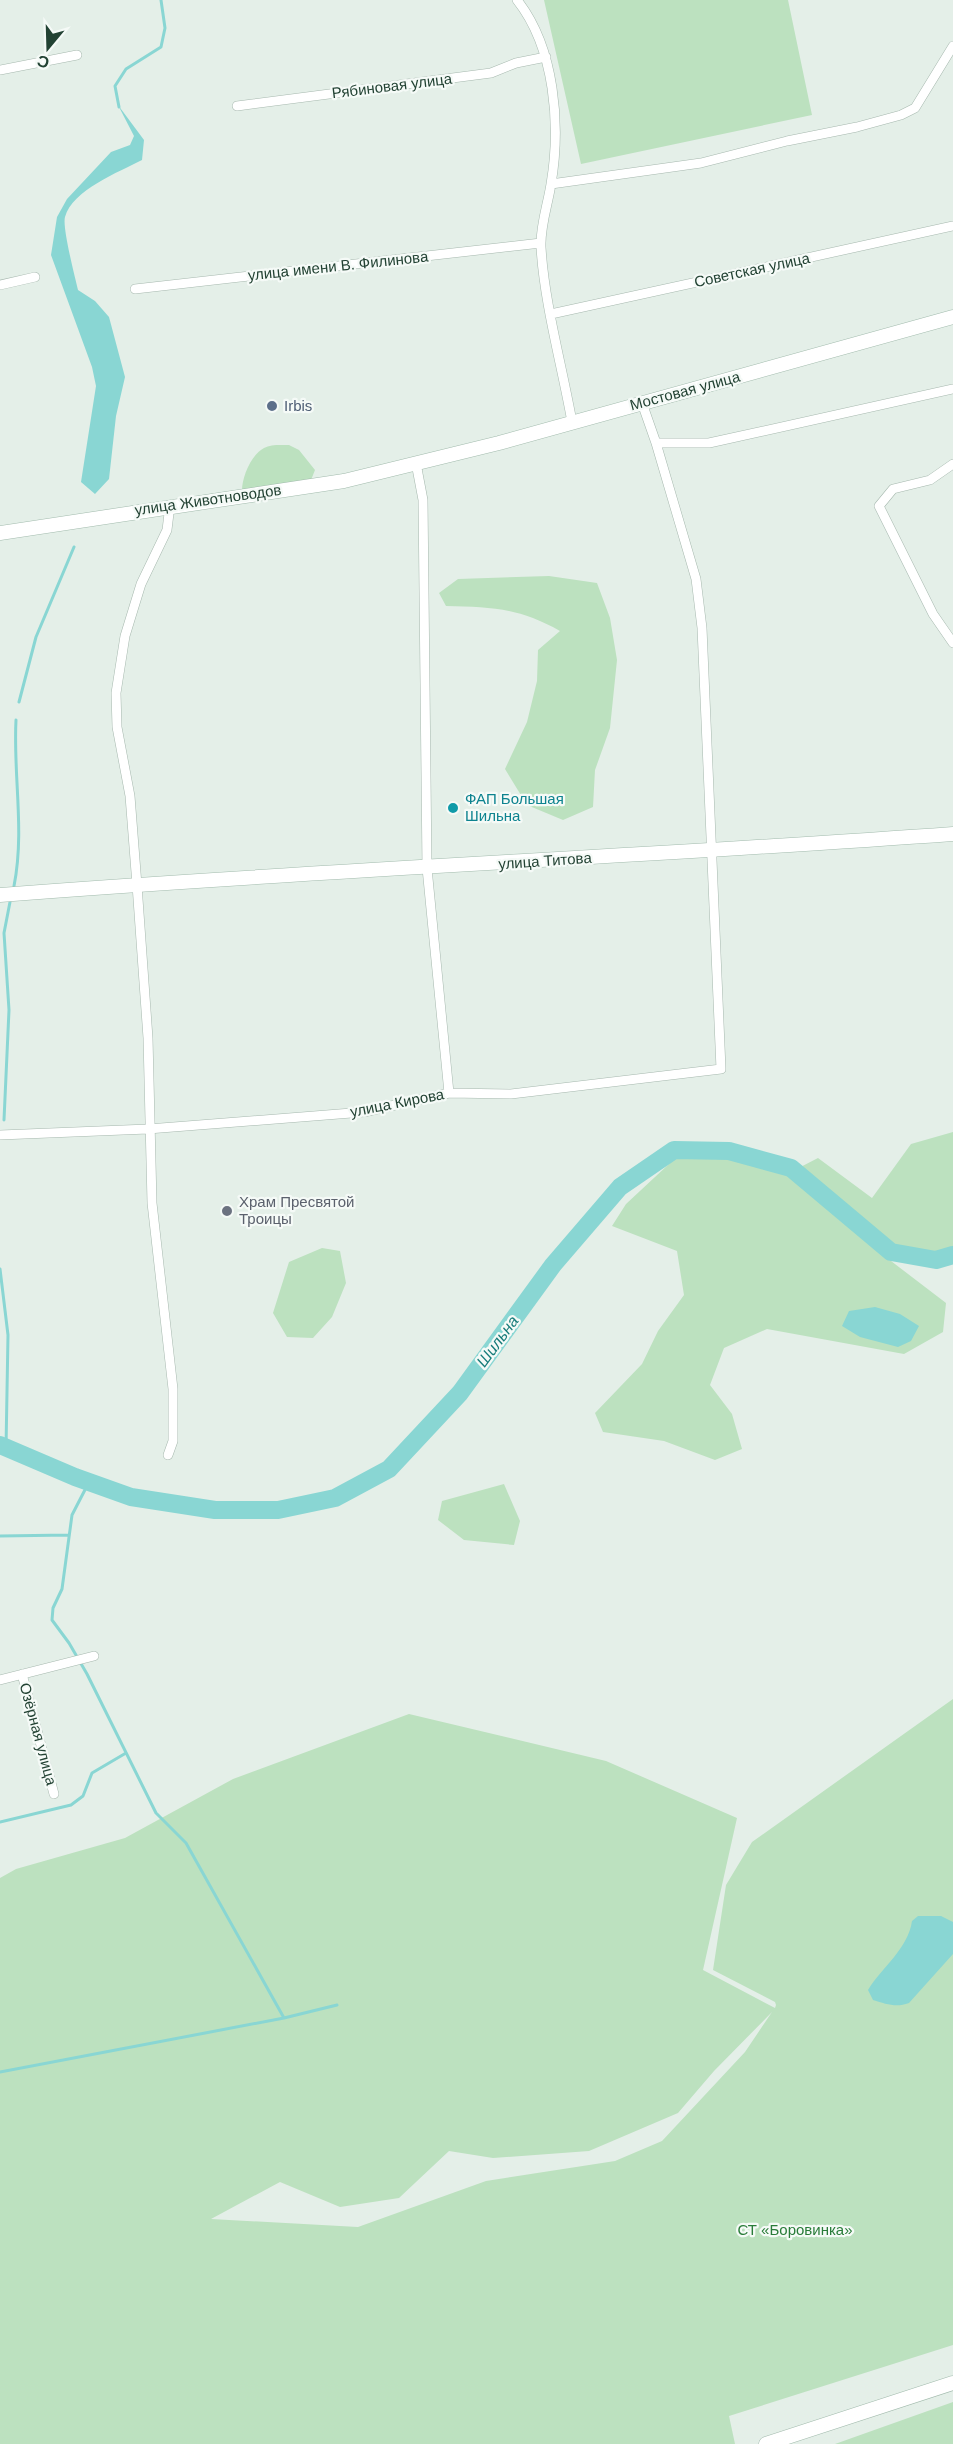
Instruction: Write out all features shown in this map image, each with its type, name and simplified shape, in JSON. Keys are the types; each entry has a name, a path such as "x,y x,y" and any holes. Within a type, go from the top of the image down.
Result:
{"street":[{"path":"517,0 525,10 546,57 554,122 554,160 541,243 551,314 573,422"},
{"path":"551,184 701,164 787,141 857,127 901,115 915,108 953,46"},
{"path":"0,70 77,55"},
{"name":"Рябиновая улица","path":"237,106 491,73 516,63 546,57"},
{"name":"Советская улица","path":"551,314 953,226"},
{"name":"улица имени В. Филинова","path":"135,289 541,243"},
{"path":"0,285 34,277"},
{"name":"Мостовая улица","path":"416,463 498,443 953,317"},
{"path":"656,443 709,443 953,389"},
{"path":"642,403 696,579 702,628 711,850"},
{"path":"416,463 423,500 427,868 449,1093"},
{"name":"улица Животноводов","path":"0,533 170,505 344,481 416,463"},
{"path":"953,464 930,480 892,489 879,506 933,614 953,643"},
{"path":"168,1455 173,1441 173,1389 152,1203 148,1129 148,1038 130,796 117,727 116,693 125,636 141,584 167,530 170,505"},
{"name":"улица Титова","path":"0,895 953,834"},
{"name":"улица Кирова","path":"0,1136 148,1129 364,1112 449,1093 511,1094 721,1069 711,850"},
{"path":"0,1680 94,1656"},
{"name":"Озёрная улица","path":"22,1674 54,1794"},
{"path":"766,2444 953,2383"}],"green space":[{"path":"544,0 788,0 812,115 581,164"},
{"path":"289,445 299,450 315,470 311,480 242,491 248,467 259,451 270,446"},
{"path":"549,576 597,583 610,618 617,660 610,728 595,770 593,807 563,820 527,805 505,769 527,722 537,681 538,650 560,631 545,623 505,610 446,606 439,593 458,579"},
{"path":"953,1132 953,1261 921,1262 874,1248 946,1303 943,1332 904,1354 767,1329 724,1348 710,1385 732,1414 742,1449 715,1460 664,1441 603,1432 595,1413 642,1364 658,1331 684,1295 677,1251 612,1226 626,1204 684,1150 739,1153 785,1175 818,1158 872,1198 911,1144"},
{"path":"322,1248 340,1251 346,1283 332,1317 313,1338 287,1337 273,1313 289,1262"},
{"path":"504,1484 520,1521 514,1545 464,1540 438,1520 442,1501"},
{"name":"СТ «Боровинка»","path":"953,1699 953,2345 729,2416 735,2444 0,2444 0,1878 16,1869 125,1838 233,1779 409,1714 606,1761 737,1818 703,1970 775,2008 775,2002 713,1970 726,1885 752,1842","holes":["772,2012 745,2052 662,2141 615,2161 486,2181 358,2227 211,2219 280,2182 340,2207 399,2198 449,2151 493,2158 589,2151 678,2113 714,2071"]},
{"path":"953,2402 953,2444 835,2444"}],"water":[{"path":"118,105 144,140 142,160 86,190 69,207 65,217 65,231 78,290 95,301 109,317 125,377 116,416 109,479 95,494 81,482 96,386 92,367 51,255 57,217 67,199 111,152 130,145 134,136"},
{"path":"875,1307 900,1314 919,1326 911,1341 898,1347 860,1337 842,1326 849,1311"},
{"path":"918,1916 941,1916 953,1922 953,1954 909,2003 895,2005 873,2000 868,1990 900,1949 910,1931 912,1921"}],"waterway":[{"path":"119,107 115,86 126,69 161,47 165,28 161,0"},
{"path":"19,702 36,637 74,547"},
{"path":"14,886 19,845 16,720"},
{"path":"4,1120 9,1010 4,933 10,902"},
{"name":"Шильна","path":"0,1445 75,1477 131,1497 215,1510 278,1510 335,1498 389,1469 460,1393 553,1265 620,1187 674,1150 729,1151 791,1168 891,1252 936,1260 953,1255"},
{"path":"0,1269 8,1335 6,1448"},
{"path":"89,1482 72,1515 62,1589 53,1608 52,1620 87,1674 156,1813 186,1843 284,2018"},
{"path":"0,1536 69,1535"},
{"path":"0,1822 71,1805 83,1796 92,1773 126,1753"},
{"path":"0,2072 284,2018 337,2005"}],"place":[{"name":"Irbis","path":"272,406"},
{"name":"ФАП Большая Шильна","path":"453,808"},
{"name":"Храм Пресвятой Троицы","path":"227,1211"}]}
